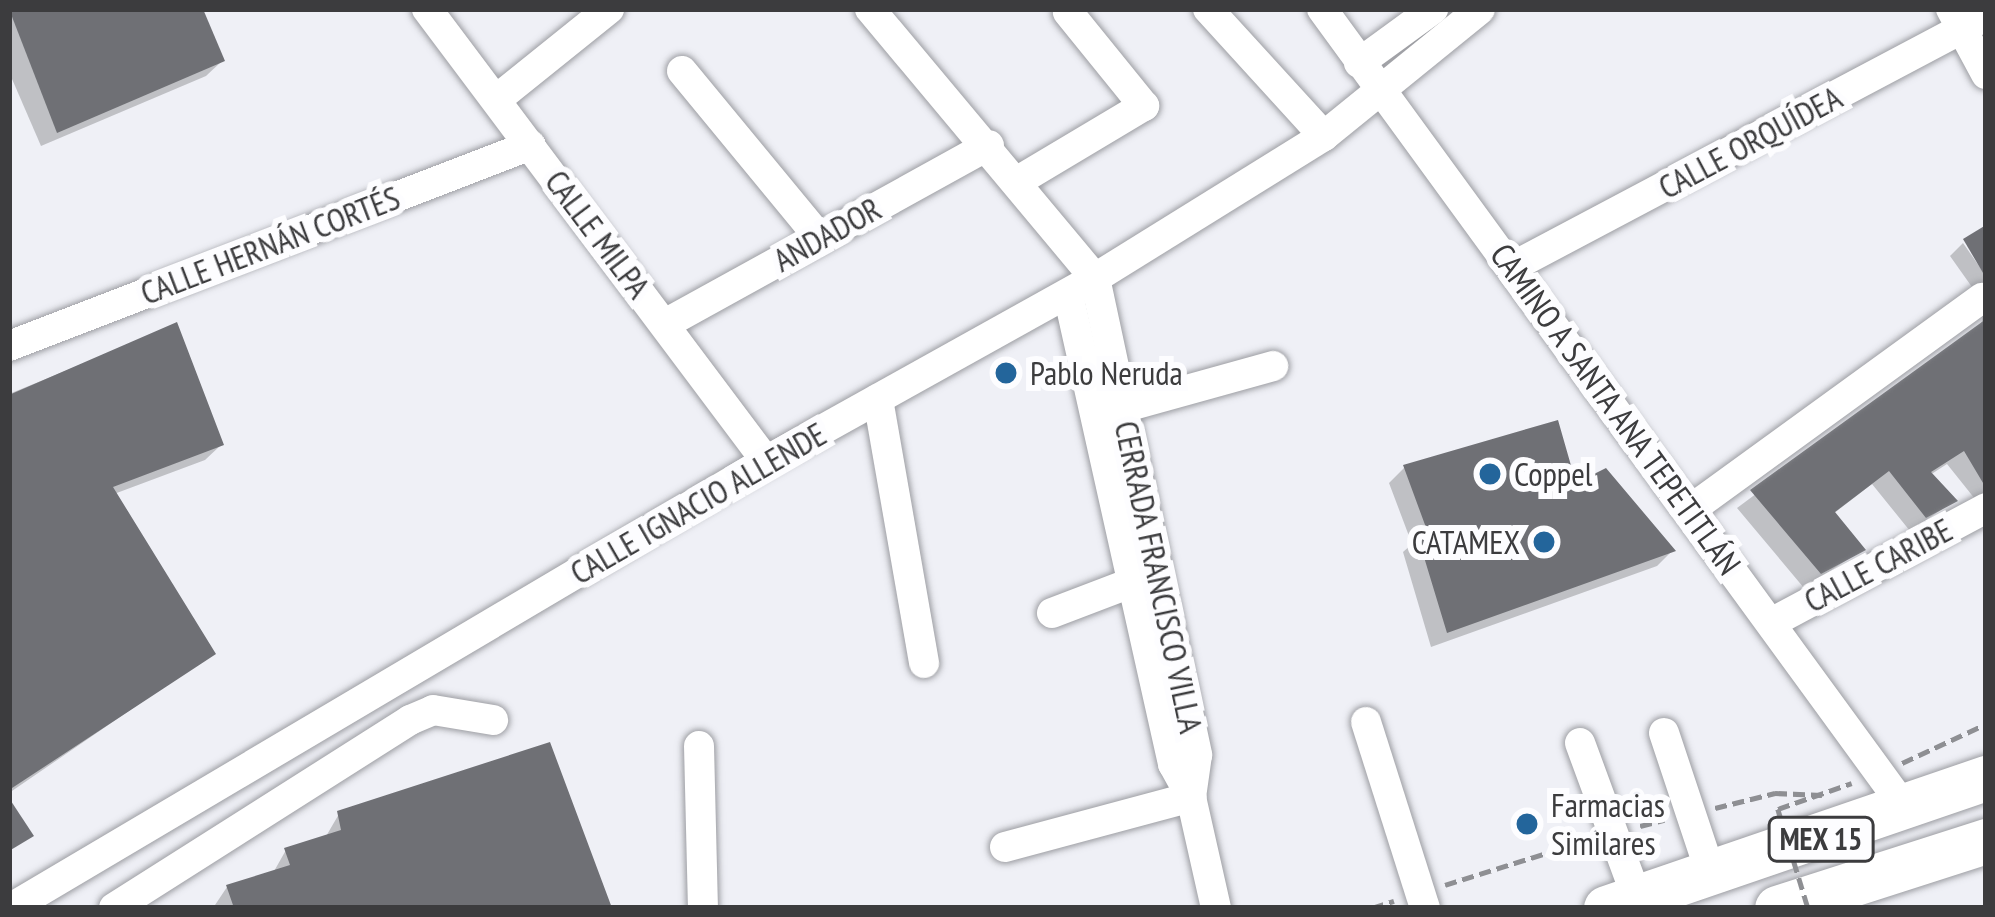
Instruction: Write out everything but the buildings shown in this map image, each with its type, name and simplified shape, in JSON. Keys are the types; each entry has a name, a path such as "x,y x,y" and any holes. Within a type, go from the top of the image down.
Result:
{"highway":[{"name":"MEX 15","path":"1622,903 1907,812 1984,779"},
{"name":"MEX 15","path":"1778,908 1986,841"}],"street":[{"name":"CALLE MILPA","path":"427,9 766,460"},
{"path":"497,99 609,9"},
{"name":"CERRADA FRANCISCO VILLA","path":"870,9 1018,181 1081,286 1122,408 1197,755 1191,797"},
{"path":"1208,9 1324,136"},
{"name":"CAMINO A SANTA ANA TEPETITLÁN","path":"1322,9 1514,266 1907,812"},
{"path":"1359,63 1393,20 1432,9"},
{"name":"CALLE IGNACIO ALLENDE","path":"10,908 766,460 1081,286 1324,136 1480,9"},
{"path":"1018,181 1144,106 1068,12"},
{"path":"1966,19 1986,74"},
{"name":"CALLE ORQUÍDEA","path":"1514,266 1966,19"},
{"path":"1393,20 1422,57"},
{"path":"682,71 819,237"},
{"name":"CALLE HERNÁN CORTÉS","path":"9,346 531,145"},
{"name":"ANDADOR","path":"665,324 989,145"},
{"name":"CERRADA FRANCISCO VILLA","path":"1081,286 1132,582 1173,764 1191,797 1216,908"},
{"path":"1690,510 1982,298"},
{"path":"1122,408 1273,366"},
{"path":"878,399 924,663"},
{"name":"CALLE CARIBE","path":"1771,623 1986,508"},
{"path":"1052,613 1132,582"},
{"path":"114,908 410,720 448,710 494,720"},
{"path":"1366,722 1425,908"},
{"path":"1664,733 1711,874"},
{"path":"1580,743 1622,903"},
{"path":"699,746 703,908"},
{"path":"1005,847 1191,797"}],"path":[{"path":"1808,908 1778,808 1881,772 1986,724"}],"place":[{"name":"Pablo Neruda","path":"1006,373"},
{"name":"Coppel","path":"1490,474"},
{"name":"CATAMEX","path":"1544,542"},
{"name":"Farmacias Similares","path":"1527,824"}]}
